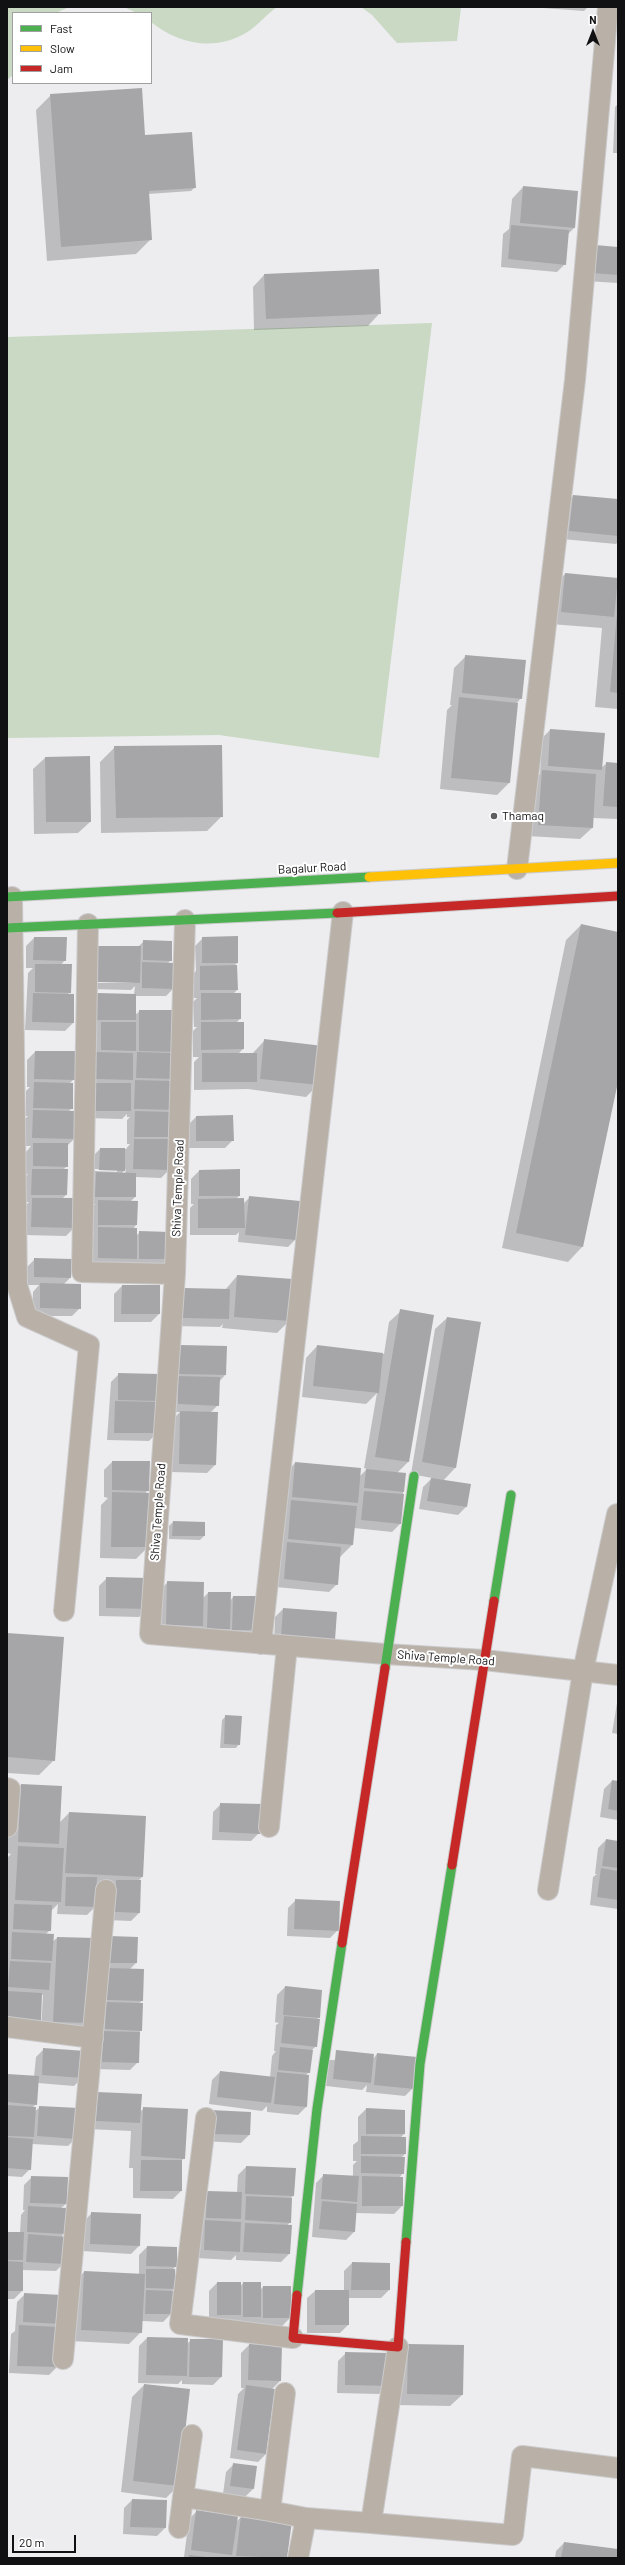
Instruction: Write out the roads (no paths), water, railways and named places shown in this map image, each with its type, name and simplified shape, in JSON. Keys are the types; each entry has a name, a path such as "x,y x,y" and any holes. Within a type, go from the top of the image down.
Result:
{"street":[{"path":"517,869 609,90 608,7"},
{"name":"Bagalur Road","path":"10,897 618,863"},
{"path":"10,928 343,912 618,896"},
{"path":"10,897 17,1285 27,1317 89,1345 64,1611"},
{"path":"261,1644 343,912"},
{"name":"Shiva Temple Road","path":"185,920 176,1274 150,1634 385,1654 484,1660 618,1675"},
{"path":"88,924 82,1272 176,1274"},
{"path":"293,2338 317,2109 385,1654 414,1476"},
{"path":"371,2523 398,2348 420,2064 511,1495"},
{"path":"548,1890 583,1670 617,1514"},
{"path":"269,1827 287,1646"},
{"path":"7,1788 10,1789 7,1827"},
{"path":"63,2359 106,1890"},
{"path":"7,2027 93,2038"},
{"path":"206,2118 180,2324 293,2338 398,2348"},
{"path":"270,2512 285,2393"},
{"path":"179,2528 192,2435"},
{"path":"183,2496 306,2518 513,2535 522,2456 618,2468"},
{"path":"298,2558 306,2518"}],"place":[{"name":"Thamaq","path":"494,816"}]}
